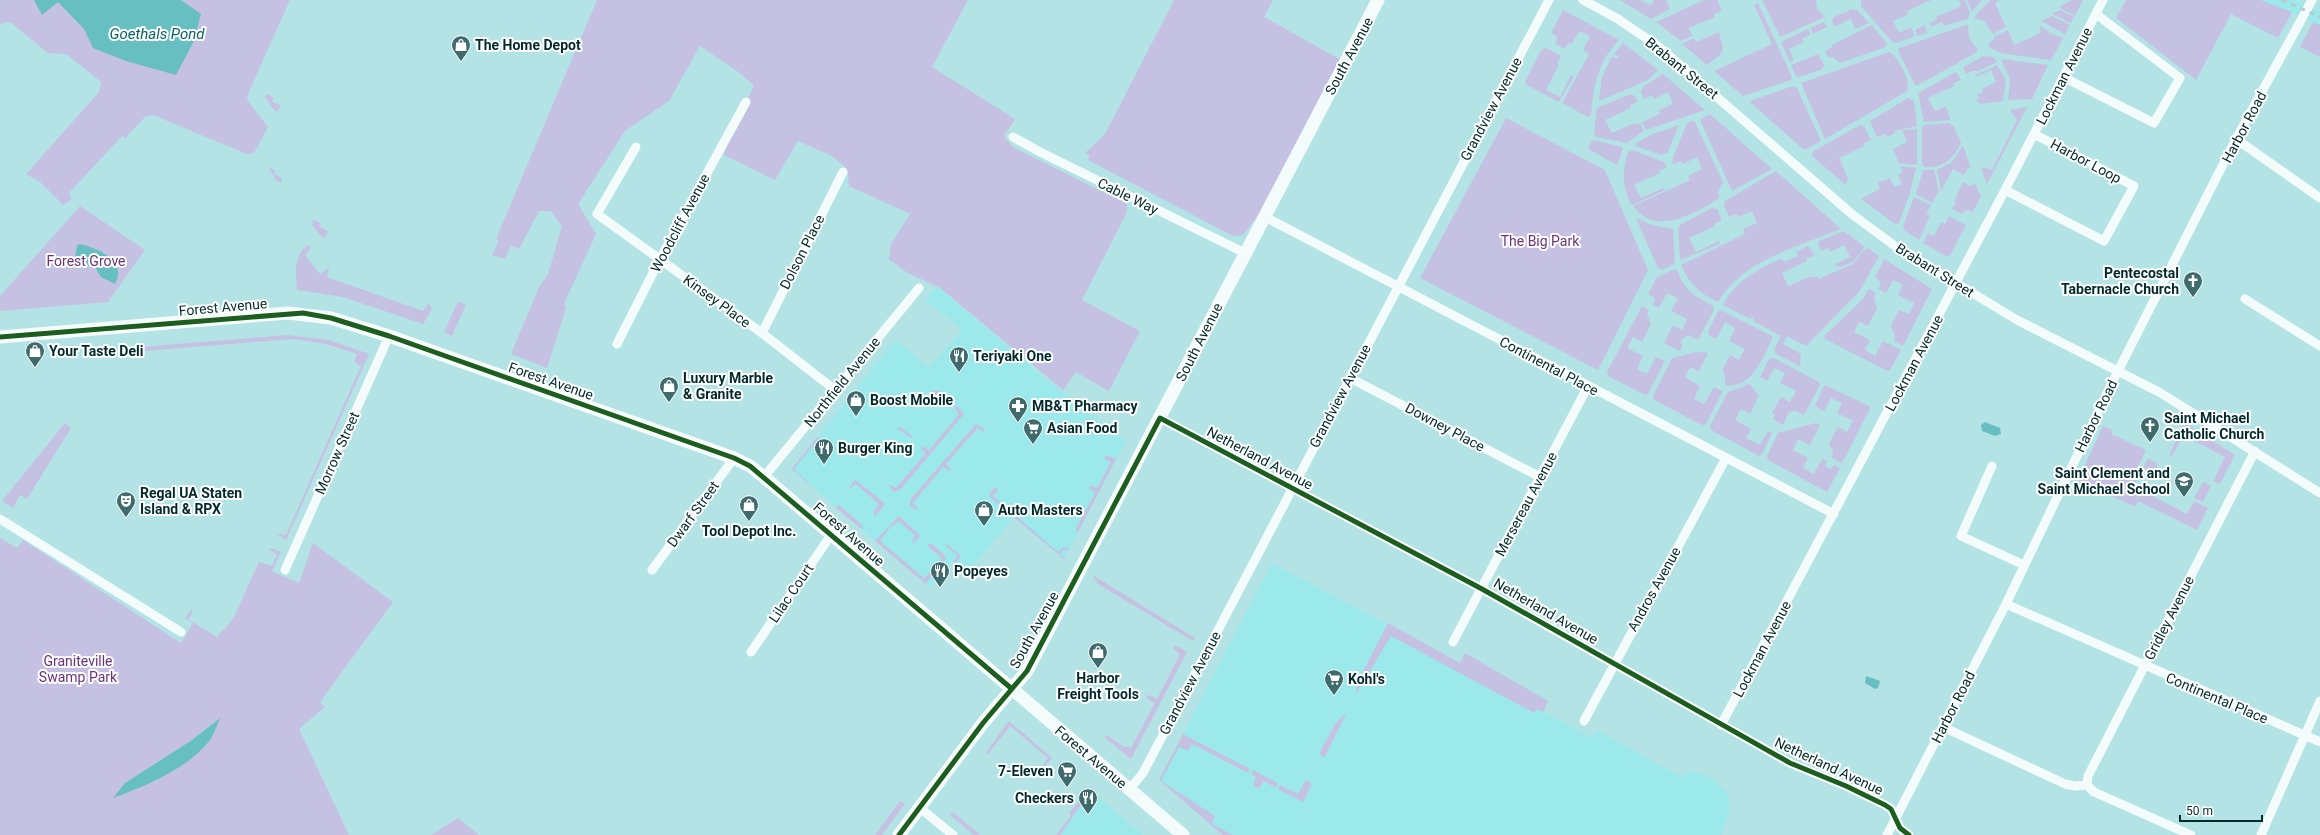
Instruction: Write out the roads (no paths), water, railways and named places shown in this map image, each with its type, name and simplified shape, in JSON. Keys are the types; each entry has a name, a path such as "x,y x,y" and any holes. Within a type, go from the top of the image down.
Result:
{"main road":[{"name":"South Avenue","path":"899,835 983,723 1027,671 1378,0"},
{"name":"Forest Avenue","path":"0,337 296,313 331,318 389,336 734,458 750,466 764,477 1183,835"}],"street":[{"name":"Grandview Avenue","path":"1129,790 1143,773 1397,286 1549,0"},
{"name":"Brabant Street","path":"1583,0 1618,19 1659,47 1853,215 1895,246 1955,284 2052,339 2118,371 2181,405 2320,492"},
{"name":"Lockman Avenue","path":"1722,725 2005,190 2103,0"},
{"name":"Harbor Road","path":"1887,835 1944,727 2006,604 2118,371 2236,140 2312,0"},
{"path":"2063,77 2154,123 2180,78 2096,14"},
{"name":"Woodcliff Avenue","path":"617,344 660,260 746,102"},
{"name":"Harbor Loop","path":"2005,190 2104,241 2134,186 2034,134"},
{"name":"Cable Way","path":"1013,137 1040,152 1245,253"},
{"path":"2236,140 2320,198"},
{"name":"Kinsey Place","path":"636,147 597,214 762,333 835,390"},
{"name":"Dolson Place","path":"762,333 843,172"},
{"name":"Continental Place","path":"1265,217 1834,514"},
{"name":"Northfield Avenue","path":"764,477 919,288"},
{"path":"2244,299 2320,346"},
{"name":"Morrow Street","path":"285,570 389,336"},
{"name":"Downey Place","path":"1350,378 1540,477"},
{"name":"Mersereau Avenue","path":"1453,642 1588,386"},
{"name":"Netherland Avenue","path":"1160,418 1482,589 1790,763 1846,786 1885,805 1891,809 1900,828 1909,835"},
{"name":"Gridley Avenue","path":"2086,785 2088,776 2255,452"},
{"name":"Dwarf Street","path":"652,570 734,458"},
{"name":"Andros Avenue","path":"1584,721 1726,458"},
{"path":"1992,466 1960,536 2024,564"},
{"path":"0,520 181,632"},
{"name":"Lilac Court","path":"750,652 831,534"},
{"name":"Continental Place","path":"2006,604 2144,666 2320,742"},
{"path":"2261,835 2320,701"},
{"path":"1944,727 2065,784 2076,786 2086,785 2094,792 2191,835"},
{"path":"920,808 953,835"}],"water":[{"name":"Goethals Pond","path":"34,0 181,0 201,14 194,41 176,75 126,61 93,48 84,29 58,2 42,15"},
{"path":"79,244 94,248 109,256 117,268 118,276 115,284 101,277 95,267 84,264 75,257 77,246"},
{"path":"1985,422 2000,428 2001,434 1995,436 1982,431 1981,425"},
{"path":"1866,676 1880,681 1878,688 1875,689 1865,683"},
{"path":"220,718 210,740 190,760 152,782 113,798 125,783 192,740"}],"railway":[{"path":"2282,0 2320,17"}],"place":[{"name":"The Home Depot","path":"461,62"},
{"name":"Pentecostal Tabernacle Church","path":"2193,298"},
{"name":"Your Taste Deli","path":"35,368"},
{"name":"Teriyaki One","path":"959,373"},
{"name":"Luxury Marble & Granite","path":"669,403"},
{"name":"Boost Mobile","path":"856,417"},
{"name":"MB&T Pharmacy","path":"1018,423"},
{"name":"Saint Michael Catholic Church","path":"2150,443"},
{"name":"Asian Food","path":"1033,445"},
{"name":"Burger King","path":"824,465"},
{"name":"Saint Clement and Saint Michael School","path":"2184,498"},
{"name":"Regal UA Staten Island & RPX","path":"126,518"},
{"name":"Tool Depot Inc.","path":"749,522"},
{"name":"Auto Masters","path":"984,527"},
{"name":"Popeyes","path":"940,588"},
{"name":"Harbor Freight Tools","path":"1098,669"},
{"name":"Kohl's","path":"1334,696"},
{"name":"7-Eleven","path":"1067,788"},
{"name":"Checkers","path":"1088,815"}],"park label":[{"name":"The Big Park","path":"1540,241"},
{"name":"Forest Grove","path":"86,261"},
{"name":"Graniteville Swamp Park","path":"78,670"}]}
